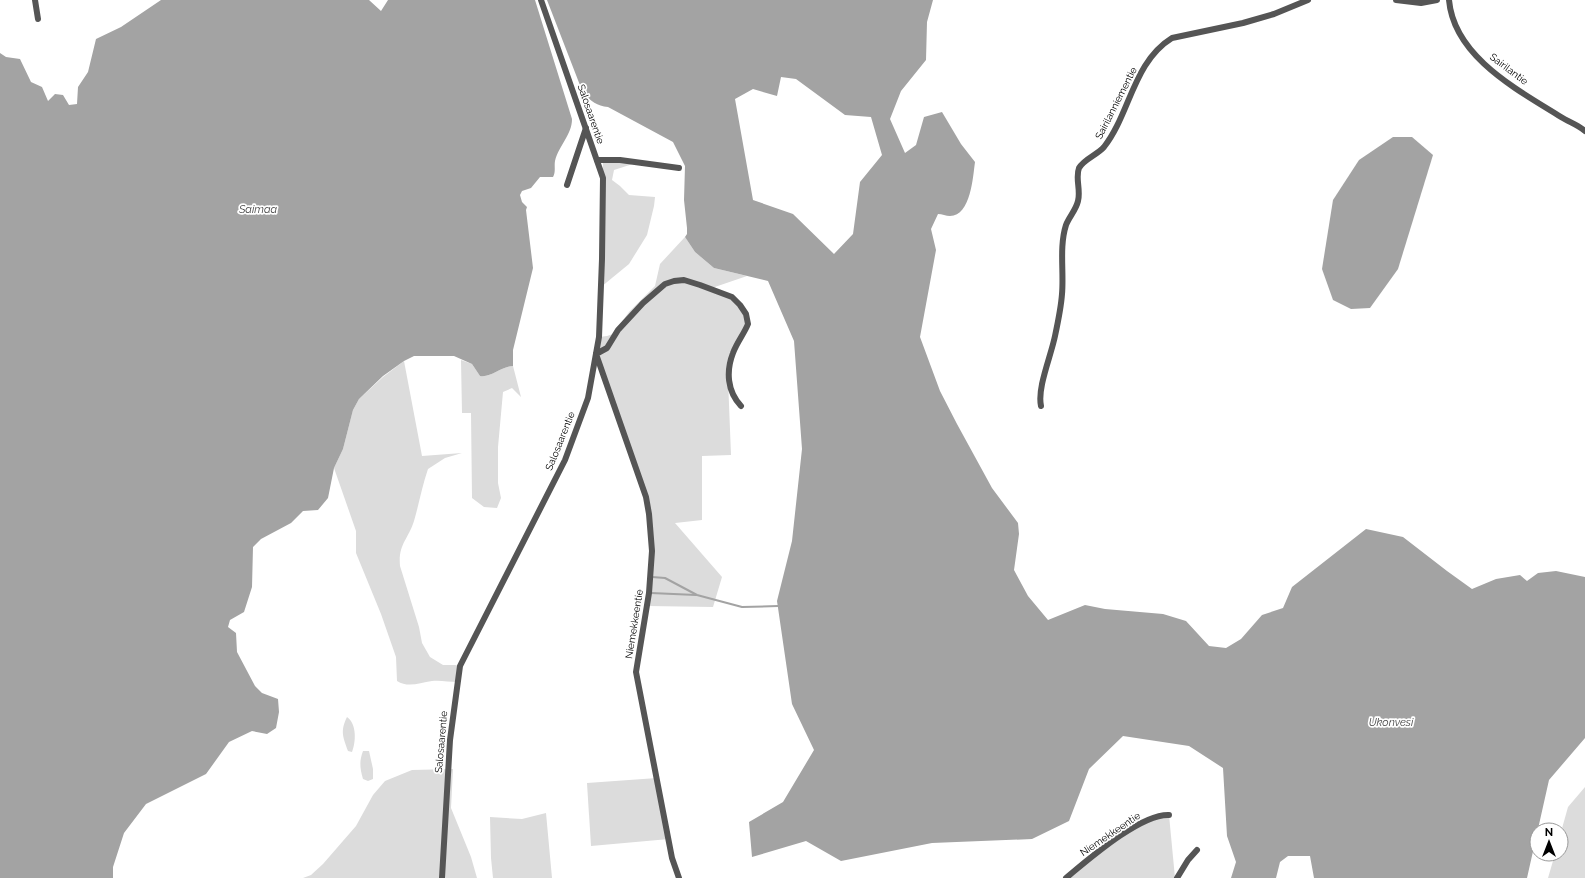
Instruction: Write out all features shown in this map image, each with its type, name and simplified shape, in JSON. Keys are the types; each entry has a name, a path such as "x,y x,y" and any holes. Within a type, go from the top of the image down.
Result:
{"street":[{"path":"35,0 38,18"},
{"name":"Salosaarentie","path":"442,878 450,740 460,666 565,460 588,398 599,337 603,178 541,0"},
{"name":"Sairilanniementie","path":"1041,406 1040,399 1042,388 1054,340 1061,302 1062,257 1066,224 1078,202 1080,191 1078,170 1082,164 1095,156 1104,147 1120,119 1138,78 1162,44 1172,38 1250,21 1274,14 1308,0"},
{"path":"1396,0 1421,3 1437,0"},
{"name":"Sairilantie","path":"1449,0 1453,20 1460,35 1466,45 1480,59 1500,77 1585,131"},
{"path":"567,185 586,128"},
{"path":"597,160 620,160 679,168"},
{"path":"596,354 607,348 618,330 643,303 665,284 684,280 700,284 732,298 740,305 746,314 748,324 733,353 728,379 731,392 740,406"},
{"name":"Niemekkeentie","path":"596,354 646,497 649,514 652,550 649,602 636,672 672,858 679,878"},
{"name":"Niemekkeentie","path":"1066,878 1096,852 1143,822 1156,816 1169,815"},
{"path":"1177,878 1188,860 1198,850"}],"shaded area":[{"path":"603,160 642,161 614,170 612,180 629,195 655,197 647,235 629,264 601,287"},
{"path":"685,237 695,252 714,268 747,276 709,289 734,300 741,309 748,324 739,341 728,379 731,455 702,456 702,520 675,523 722,577 713,607 648,606 652,550 649,514 596,354 599,337 613,334 629,312 655,286 660,264"},
{"path":"461,360 472,364 480,376 488,375 513,366 521,397 512,388 503,392 498,447 498,483 501,498 497,508 484,507 472,498 471,413 462,413"},
{"path":"404,361 422,456 462,453 445,458 428,469 412,527 400,552 400,566 419,627 422,643 430,657 443,665 460,666 458,682 435,681 409,685 397,681 396,657 381,614 356,553 356,531 334,468 343,449 353,410 359,399 383,377"},
{"path":"347,717 353,724 355,733 352,752 348,751 343,734"},
{"path":"363,751 369,751 373,769 373,779 368,781 363,779 361,772 360,762"},
{"path":"453,769 451,808 471,857 477,878 303,878 311,875 323,864 356,826 373,795 385,781 412,770"},
{"path":"657,778 669,839 591,846 587,783"},
{"path":"1585,787 1585,878 1548,878 1553,862 1569,862 1569,822 1564,822 1568,807"},
{"path":"546,813 552,878 493,878 490,817 522,819"},
{"path":"1169,815 1175,878 1066,878 1143,822"}],"water":[{"name":"Saimaa","path":"161,0 369,0 381,11 388,0 535,0 572,119 571,125 568,135 557,155 553,177 540,177 531,188 522,191 520,195 522,202 527,207 526,210 533,268 513,350 513,366 488,375 480,376 472,364 454,356 414,356 404,361 383,376 359,399 353,410 343,449 334,468 328,498 318,510 303,511 291,523 261,539 253,547 252,587 244,612 230,620 228,627 236,633 237,652 255,686 262,693 278,699 279,712 276,728 267,734 252,731 229,742 206,774 146,804 124,833 113,867 113,878 0,878 0,53 6,57 20,59 31,82 42,87 48,101 55,94 63,95 69,105 77,104 78,87 88,72 96,39 121,27"},
{"name":"Ukonvesi","path":"547,0 933,0 927,22 926,60 901,91 890,119 905,153 916,145 924,117 942,112 961,144 975,162 972,185 967,203 957,214 950,216 938,214 931,229 936,250 920,337 940,391 957,424 992,488 1018,523 1019,534 1014,570 1028,596 1048,620 1085,605 1105,609 1163,614 1186,621 1209,646 1226,648 1241,639 1262,615 1283,608 1292,587 1366,529 1403,537 1472,589 1496,579 1520,575 1527,581 1538,573 1556,571 1585,577 1585,738 1549,780 1540,822 1529,822 1529,862 1531,862 1527,878 1314,878 1310,856 1288,856 1280,862 1276,878 1231,878 1236,862 1227,836 1223,768 1189,746 1123,736 1089,769 1069,821 1032,839 932,843 841,861 806,841 752,857 749,822 783,802 814,750 792,704 777,601 792,541 802,449 794,341 768,281 714,268 695,252 685,237 687,234 687,228 684,200 685,166 673,142 608,107 594,103 583,93","holes":["781,77 796,79 845,115 871,117 882,155 860,182 853,234 834,254 793,214 753,200 735,99 753,89 777,96"]},
{"path":"1393,137 1412,137 1433,155 1398,269 1370,308 1351,309 1333,300 1322,269 1333,200 1359,160"}],"waterway":[{"path":"652,577 665,578 697,595 742,607 778,606"},
{"path":"651,593 696,595"}]}
